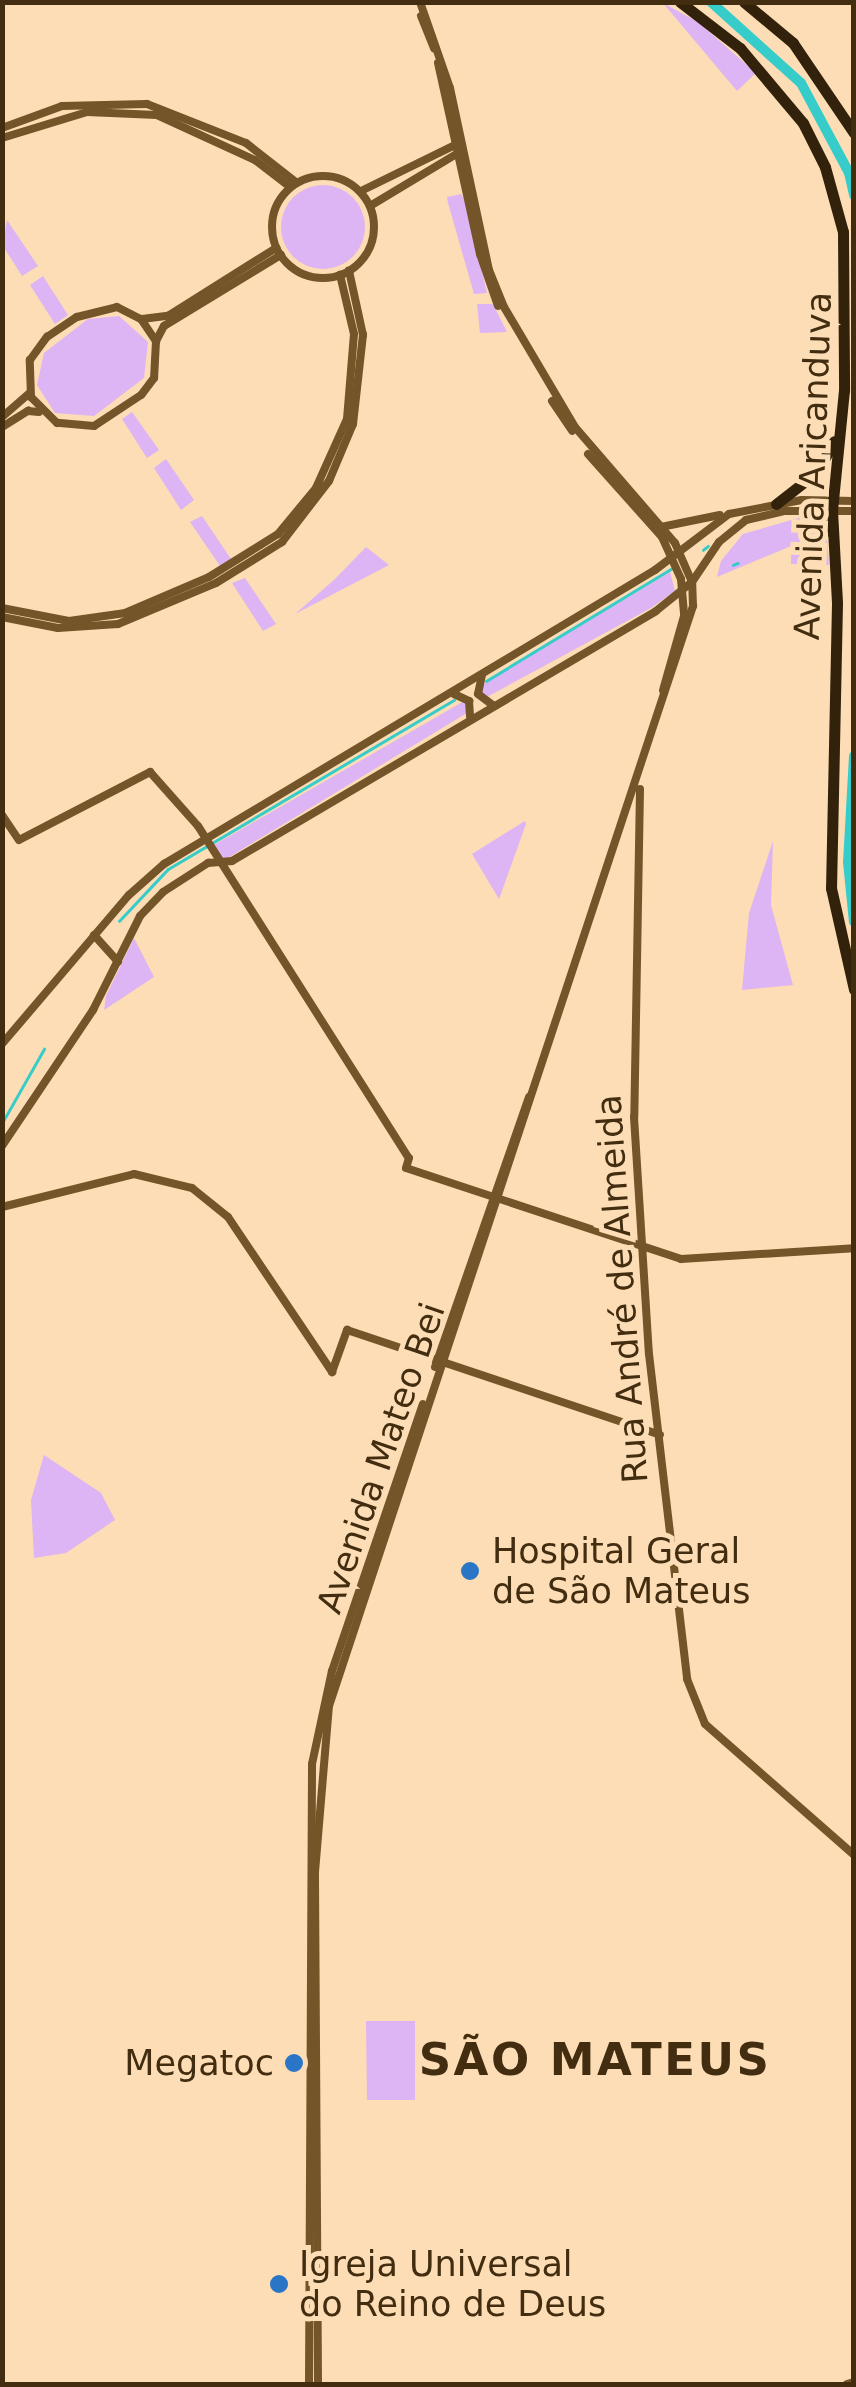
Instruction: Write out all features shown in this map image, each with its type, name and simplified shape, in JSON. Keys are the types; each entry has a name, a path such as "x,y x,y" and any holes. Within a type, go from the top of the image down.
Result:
{"highway":[{"name":"Avenida Aricanduva","path":"680,2 740,48 776,87 825,167 846,254 842,423 832,505 830,888 854,990"},
{"path":"744,2 793,43 854,133"},
{"path":"776,504 818,472 842,423"},
{"path":"809,510 834,540"}],"main road":[{"path":"418,2 460,147 500,311 570,430 676,554"},
{"path":"2,128 62,106 147,104 246,143 293,185"},
{"path":"2,138 87,112 157,115 256,160 293,185"},
{"path":"361,191 379,188 460,147"},
{"path":"370,206 460,147"},
{"path":"460,147 489,270 504,306 575,427 619,486 661,527 692,582"},
{"path":"330,176 361,191 370,206 372,242 345,273 303,274 278,252 273,215 293,185 330,176"},
{"path":"43,414 30,393 30,360 60,328 107,306 141,319 161,319 278,252"},
{"path":"156,341 170,322 278,252"},
{"path":"2,608 69,621 124,613 251,555 289,524 320,481 347,419 354,334 345,273"},
{"path":"2,617 58,628 118,624 216,584 282,542 330,481 354,424 363,335 345,273"},
{"path":"2,426 28,411 70,427 105,420 150,385 158,367 156,341 141,319"},
{"path":"2,417 30,393"},
{"path":"2,1146 152,901 218,862 232,861 656,611 692,582 730,531 764,514 809,510 853,500"},
{"path":"661,527 776,504 832,505 853,511"},
{"path":"2,1044 94,935 164,864 208,846 676,554 730,513"},
{"path":"730,513 722,522 730,531"},
{"name":"Avenida Mateo Bei","path":"309,2384 314,1753 332,1672 628,807 684,616 676,554"},
{"name":"Avenida Mateo Bei","path":"628,807 641,778 688,623 692,582"},
{"path":"656,611 684,616"},
{"path":"482,675 478,694 494,706"},
{"path":"451,694 469,700 474,710 467,721"},
{"path":"2,814 23,838 150,772 208,846 409,1158 406,1168 642,1251 696,1261 854,1248"},
{"name":"Rua André de Almeida","path":"641,778 632,990 642,1251 682,1650 695,1709 854,1855"},
{"path":"628,807 638,825"},
{"path":"94,935 118,962"},
{"path":"2,1208 134,1174 178,1181 228,1217 332,1372 347,1330 660,1435"},
{"path":"320,1353 336,1358"},
{"name":"Avenida Mateo Bei","path":"318,2384 315,1872 321,1748 333,1688 440,1360"}],"shaded area":[{"path":"663,3 698,22 756,73 737,91"},
{"path":"315,185 331,185 347,192 358,203 365,227 362,243 353,257 331,269 315,269 299,262 288,251 281,235 281,219 288,203 299,192"},
{"path":"461,194 487,293 474,294 448,203 447,197"},
{"path":"7,220 38,266 22,276 3,246"},
{"path":"43,276 68,315 55,324 30,285"},
{"path":"477,304 493,304 507,332 480,333"},
{"path":"119,316 148,342 144,378 94,416 55,413 37,385 44,353 88,319"},
{"path":"132,412 159,450 147,458 122,419"},
{"path":"166,459 194,500 181,510 154,468"},
{"path":"812,514 826,526 829,565 791,564 791,546 717,577 721,561 743,534"},
{"path":"202,516 231,559 220,566 190,522"},
{"path":"366,547 389,565 295,614 335,579"},
{"path":"670,572 675,591 651,608 485,698 479,687"},
{"path":"245,578 276,624 263,631 232,583"},
{"path":"466,700 467,713 226,859 220,856 214,845"},
{"path":"525,821 526,824 499,899 472,854"},
{"path":"773,841 771,905 793,985 742,990 749,913"},
{"path":"134,938 154,977 104,1010 106,996"},
{"path":"44,1455 101,1493 115,1520 66,1553 34,1558 31,1500"},
{"path":"366,2021 415,2021 415,2100 367,2100"}],"waterway":[{"path":"711,2 801,83 849,173 854,195"},
{"path":"703,550 708,546"},
{"path":"733,565 738,563"},
{"path":"486,681 671,569"},
{"path":"119,921 168,869 454,700"},
{"path":"854,756 848,862 854,922"},
{"path":"2,1123 44,1049"}],"place":[{"name":"Hospital Geral de São Mateus","path":"470,1571"},
{"name":"Megatoc","path":"294,2063"},
{"name":"Igreja Universal do Reino de Deus","path":"279,2284"}],"district":[{"name":"SÃO MATEUS","path":"595,2060"}]}
